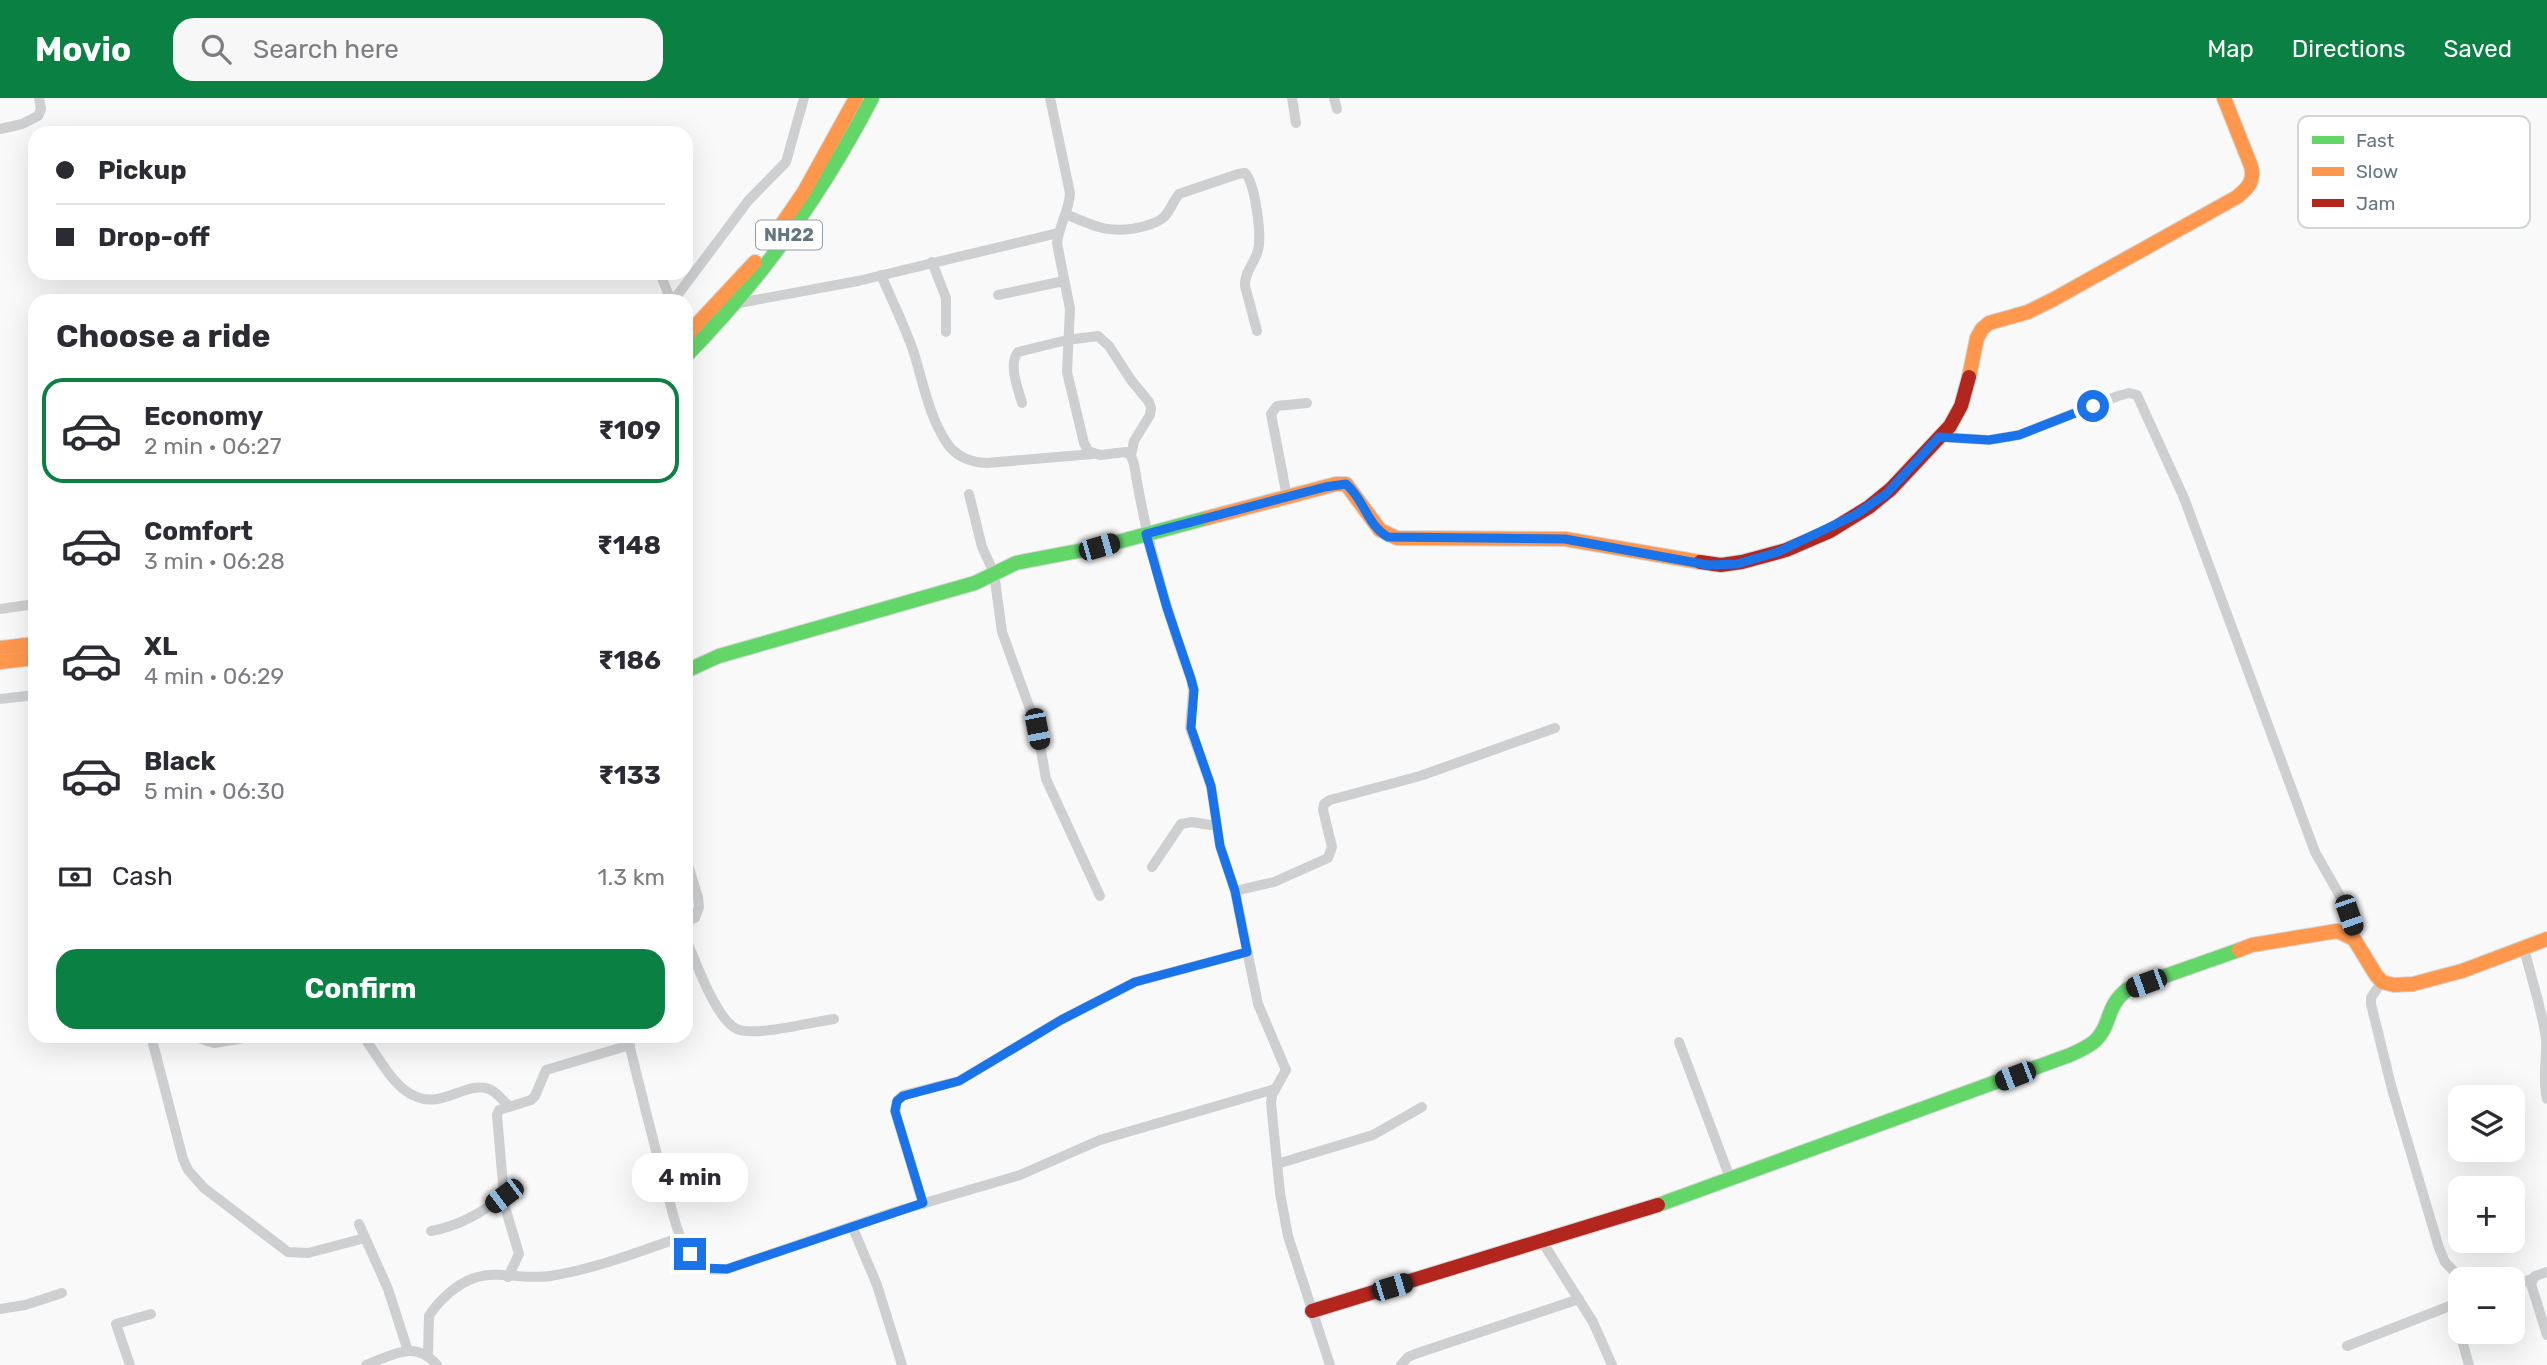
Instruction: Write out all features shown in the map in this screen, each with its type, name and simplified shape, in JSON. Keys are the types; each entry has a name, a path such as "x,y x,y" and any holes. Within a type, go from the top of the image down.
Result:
{"main road":[{"name":"NH22","path":"693,329 744,275 787,218 856,98"},
{"name":"NH22","path":"693,349 738,303 814,200 872,98"},
{"path":"693,668 719,656 975,583 1016,563 1099,547 1325,487 1346,484 1353,490 1379,532 1396,538 1565,539 1708,565 1729,565 1778,552 1855,515 1886,494 1939,437 1958,413 1977,338 1982,329 1998,320 2028,312 2065,294 2237,197 2252,184 2254,176 2251,166 2224,98"},
{"path":"0,648 28,645"},
{"path":"0,662 28,659"},
{"path":"1312,1311 1626,1217 1923,1111 2079,1050 2097,1039 2112,1003 2128,989 2246,948 2337,931 2349,934 2359,943 2382,982 2392,987 2426,983 2547,939"}],"street":[{"path":"0,130 38,116 41,109 39,98"},
{"path":"693,273 748,201 786,162 804,98"},
{"path":"1050,98 1070,193 1057,243 1070,309 1067,372 1084,443 1093,454"},
{"path":"1293,98 1296,123"},
{"path":"1066,214 1106,230 1133,229 1160,221 1179,194 1245,173 1253,187 1259,240 1258,250 1244,279 1257,331"},
{"path":"738,303 881,275 1058,233"},
{"path":"932,262 946,298 946,332"},
{"path":"881,275 911,347 933,413 949,445 960,457 987,463 1100,455 1119,451 1132,456"},
{"path":"677,294 688,280"},
{"path":"998,295 1064,281"},
{"path":"1022,403 1013,365 1014,358 1025,349 1098,336 1149,402 1150,415 1136,435 1132,456 1146,534 1194,690 1191,728 1211,786 1220,846 1235,891 1261,1015 1286,1070 1275,1089 1271,1104 1281,1205 1288,1236 1331,1365"},
{"path":"1939,437 1989,440 2019,435 2118,396 2129,393 2137,395 2188,507 2315,852 2344,903 2359,943"},
{"path":"1287,498 1271,414 1277,406 1307,403"},
{"path":"969,494 982,547 994,573 1002,632 1034,720 1046,779 1100,896"},
{"path":"0,609 28,605"},
{"path":"0,699 28,696"},
{"path":"1235,891 1274,883 1328,858 1332,847 1323,810 1324,804 1330,800 1420,776 1555,727"},
{"path":"1152,867 1181,824 1192,822 1217,826"},
{"path":"693,885 699,907 693,919"},
{"path":"2524,948 2545,1036 2543,1083 2547,1099"},
{"path":"923,1203 895,1111 897,1101 903,1096 959,1081 1061,1020 1135,982 1247,952"},
{"path":"693,955 720,1012 729,1025 736,1029 754,1031 834,1019"},
{"path":"2382,982 2371,998 2371,1003 2392,1089 2441,1255 2451,1267"},
{"path":"1679,1042 1730,1178"},
{"path":"153,1043 183,1159 188,1170 204,1188 288,1252 308,1253 365,1238"},
{"path":"368,1043 400,1085 418,1098 437,1100 481,1088 496,1093 509,1106"},
{"path":"508,1277 519,1254 504,1196 496,1115 499,1110 536,1096 542,1075 553,1066 623,1043"},
{"path":"629,1043 653,1141 681,1237 690,1254 704,1268 727,1269 923,1203 1027,1172 1107,1138 1275,1089"},
{"path":"1277,1164 1373,1135 1422,1107"},
{"path":"431,1231 463,1221 504,1196"},
{"path":"359,1224 388,1289 408,1351"},
{"path":"852,1226 877,1284 902,1365"},
{"path":"428,1355 427,1324 435,1307 454,1289 473,1278 537,1278 563,1274 681,1237"},
{"path":"1543,1243 1593,1322 1612,1365"},
{"path":"2525,1281 2547,1272"},
{"path":"2532,1279 2533,1292 2547,1335"},
{"path":"0,1309 25,1306 62,1293"},
{"path":"1401,1365 1415,1354 1579,1299"},
{"path":"2347,1346 2448,1307"},
{"path":"130,1365 116,1324 151,1314"},
{"path":"2463,1344 2469,1365"},
{"path":"366,1365 419,1350 428,1355 436,1365"}],"traffic: fast":[{"path":"693,349 740,297 789,234 833,168 872,98"},
{"path":"693,668 719,656 975,583 1016,563 1099,547 1207,518"},
{"path":"1658,1205 2070,1055 2095,1041 2104,1029 2116,1002 2128,989 2239,950"}],"traffic: slow":[{"path":"776,233 804,192 856,98"},
{"path":"1969,377 1977,338 1989,323 2028,312 2054,299 2237,197 2250,184 2251,166 2224,98"},
{"path":"693,328 755,262"},
{"path":"1207,518 1336,484 1346,484 1380,530 1397,538 1565,539 1700,562"},
{"path":"0,648 28,645"},
{"path":"0,662 28,659"},
{"path":"2239,950 2252,945 2337,931 2354,939 2382,982 2394,985 2413,984 2462,971 2547,939"}],"traffic: jam":[{"path":"1700,562 1721,565 1786,550 1830,531 1869,507 1891,489 1950,426 1961,406 1969,377"},
{"path":"1312,1311 1658,1205"}],"route":[{"path":"690,1254 704,1268 727,1269 923,1203 895,1111 897,1101 903,1096 959,1081 1061,1020 1135,982 1247,952 1235,891 1220,846 1211,786 1191,728 1194,690 1146,534 1336,484 1346,484 1353,490 1379,532 1388,537 1581,540 1708,565 1737,564 1805,541 1871,505 1886,494 1939,437 1989,440 2019,435 2093,406"}]}
